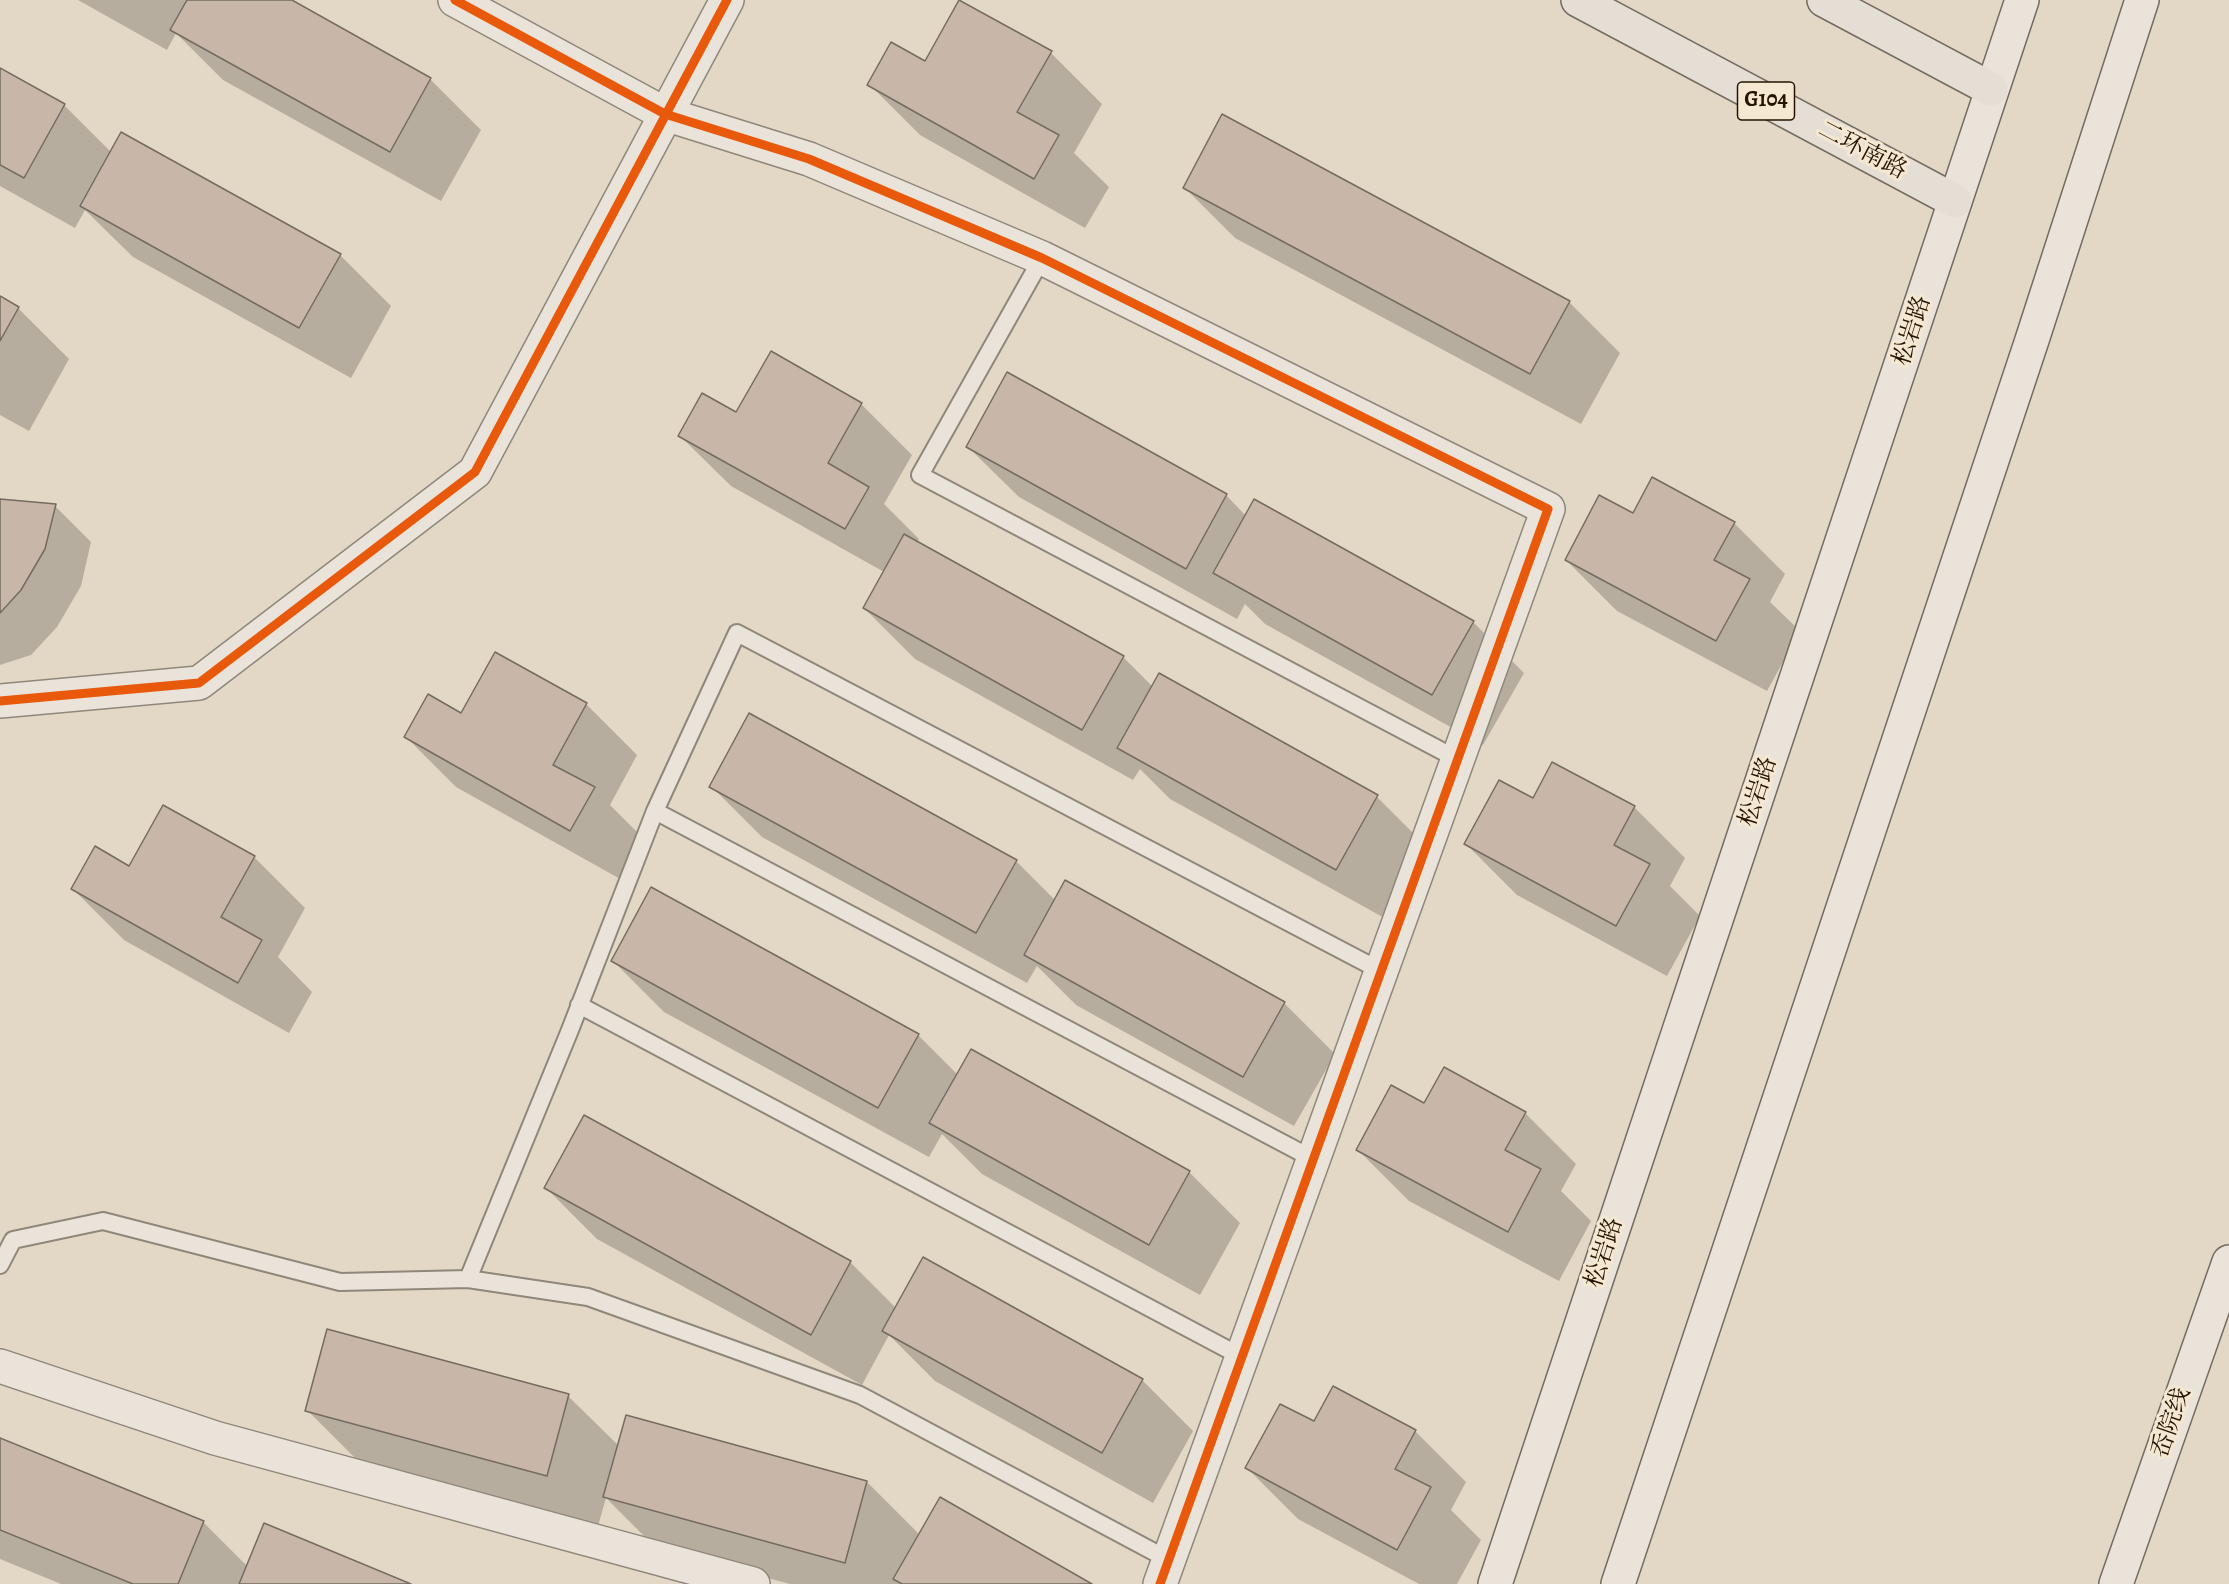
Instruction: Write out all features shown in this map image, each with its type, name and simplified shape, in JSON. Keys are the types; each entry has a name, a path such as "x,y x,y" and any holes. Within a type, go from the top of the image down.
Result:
{"main road":[{"name":"二环南路","path":"1578,0 1955,201"},
{"path":"1824,0 1991,89"}],"street":[{"path":"456,0 665,114 809,159 1042,258 1548,510 1164,1572"},
{"path":"0,701 199,683 475,472 727,0"},
{"name":"松岩路","path":"1495,1584 2022,0"},
{"path":"1618,1584 2032,340 2142,0"},
{"name":"岙院线","path":"2116,1584 2229,1262"},
{"path":"0,1366 215,1438 753,1584"}],"lane":[{"path":"1042,258 920,475 1457,759"},
{"path":"468,1279 655,811 737,633 1381,971"},
{"path":"655,811 1313,1160"},
{"path":"579,1005 1242,1357"},
{"path":"0,1265 13,1240 103,1221 340,1282 468,1279 588,1297 860,1395 1164,1572"}],"building":[{"path":"187,0 292,0 431,78 390,152 170,30"},
{"path":"959,0 1052,51 1017,112 1059,135 1034,179 867,85 891,42 925,61"},
{"path":"0,68 65,104 24,178 0,165"},
{"path":"1222,114 1570,301 1530,374 1183,188"},
{"path":"121,132 341,254 299,328 80,206"},
{"path":"0,296 19,307 0,341"},
{"path":"771,351 862,403 828,463 869,487 845,529 678,436 702,393 736,412"},
{"path":"1007,372 1227,494 1186,569 966,447"},
{"path":"1652,477 1735,522 1714,560 1750,579 1716,641 1565,560 1599,495 1633,513"},
{"path":"0,499 56,504 45,549 21,590 0,613"},
{"path":"1254,499 1474,621 1432,695 1213,573"},
{"path":"904,534 1124,656 1082,730 863,608"},
{"path":"495,652 587,703 553,765 595,787 570,831 404,737 428,694 461,713"},
{"path":"1159,673 1378,795 1336,870 1117,748"},
{"path":"749,713 1017,860 976,933 709,787"},
{"path":"1552,762 1635,806 1614,845 1650,864 1616,926 1464,844 1499,780 1533,798"},
{"path":"163,805 255,856 221,917 262,940 238,983 71,889 95,846 129,866"},
{"path":"1065,880 1285,1002 1243,1077 1024,955"},
{"path":"651,887 919,1034 878,1108 611,961"},
{"path":"971,1049 1190,1171 1149,1245 929,1123"},
{"path":"1444,1067 1526,1112 1505,1150 1541,1169 1508,1232 1356,1150 1391,1085 1424,1103"},
{"path":"584,1115 851,1261 811,1335 544,1188"},
{"path":"923,1257 1143,1379 1102,1453 882,1331"},
{"path":"327,1329 569,1394 547,1476 305,1411"},
{"path":"1333,1386 1416,1430 1395,1469 1431,1487 1397,1550 1245,1468 1280,1404 1314,1421"},
{"path":"626,1415 867,1481 845,1563 603,1497"},
{"path":"0,1438 204,1521 178,1584 133,1584 0,1530"},
{"path":"940,1497 1092,1584 902,1584 893,1579"},
{"path":"264,1523 411,1584 239,1584"}],"cycle path":[{"path":"455,0 665,114 809,159 1042,258 1548,509 1160,1584"},
{"path":"0,701 199,683 475,472 727,0"}]}
